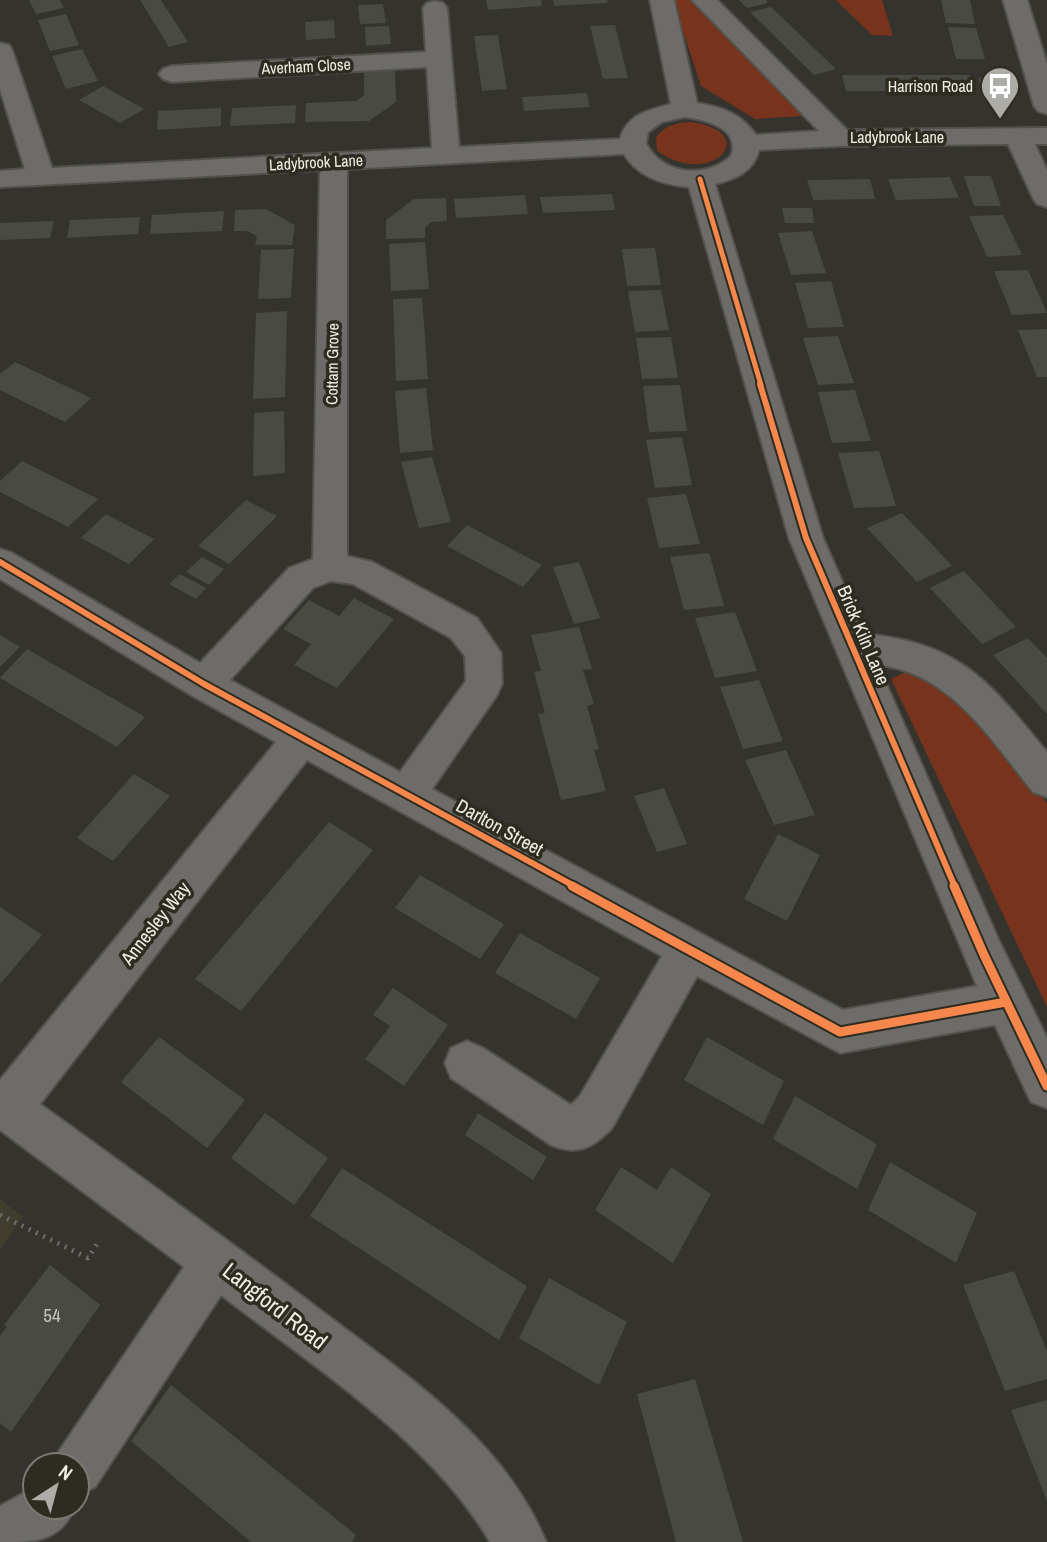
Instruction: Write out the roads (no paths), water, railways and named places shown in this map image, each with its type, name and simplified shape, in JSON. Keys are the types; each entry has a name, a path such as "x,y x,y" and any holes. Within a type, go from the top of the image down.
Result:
{"street":[{"path":"662,0 685,109"},
{"path":"704,0 840,138"},
{"path":"1015,0 1047,106"},
{"path":"435,8 446,156"},
{"path":"0,50 41,176"},
{"name":"Averham Close","path":"172,74 439,59"},
{"path":"685,109 719,116 743,132 748,143 746,156 737,167 721,175 700,179 676,178 654,171 639,159 631,146 632,135 639,125 651,117 685,109"},
{"name":"Ladybrook Lane","path":"748,143 840,138 1047,136"},
{"path":"1018,137 1047,198"},
{"name":"Ladybrook Lane","path":"0,178 631,146"},
{"name":"Cottam Grove","path":"330,567 334,161"},
{"name":"Brick Kiln Lane","path":"700,179 806,538 984,956 1047,1086"},
{"name":"Darlton Street","path":"0,562 204,684 840,1032 1006,1002"},
{"path":"204,684 301,579 330,567 360,572 464,628 483,653 484,684 406,794"},
{"path":"852,648 911,655 939,666 969,690 1047,780"},
{"name":"Annesley Way","path":"4,1105 302,738"},
{"path":"467,1063 567,1129 583,1126 596,1112 690,949"},
{"name":"Langford Road","path":"4,1105 216,1261 429,1425 497,1504 519,1542"},
{"path":"89,1451 216,1261"},
{"path":"0,1536 25,1521"}],"place":[{"name":"Harrison Road","path":"1000,120"}]}
